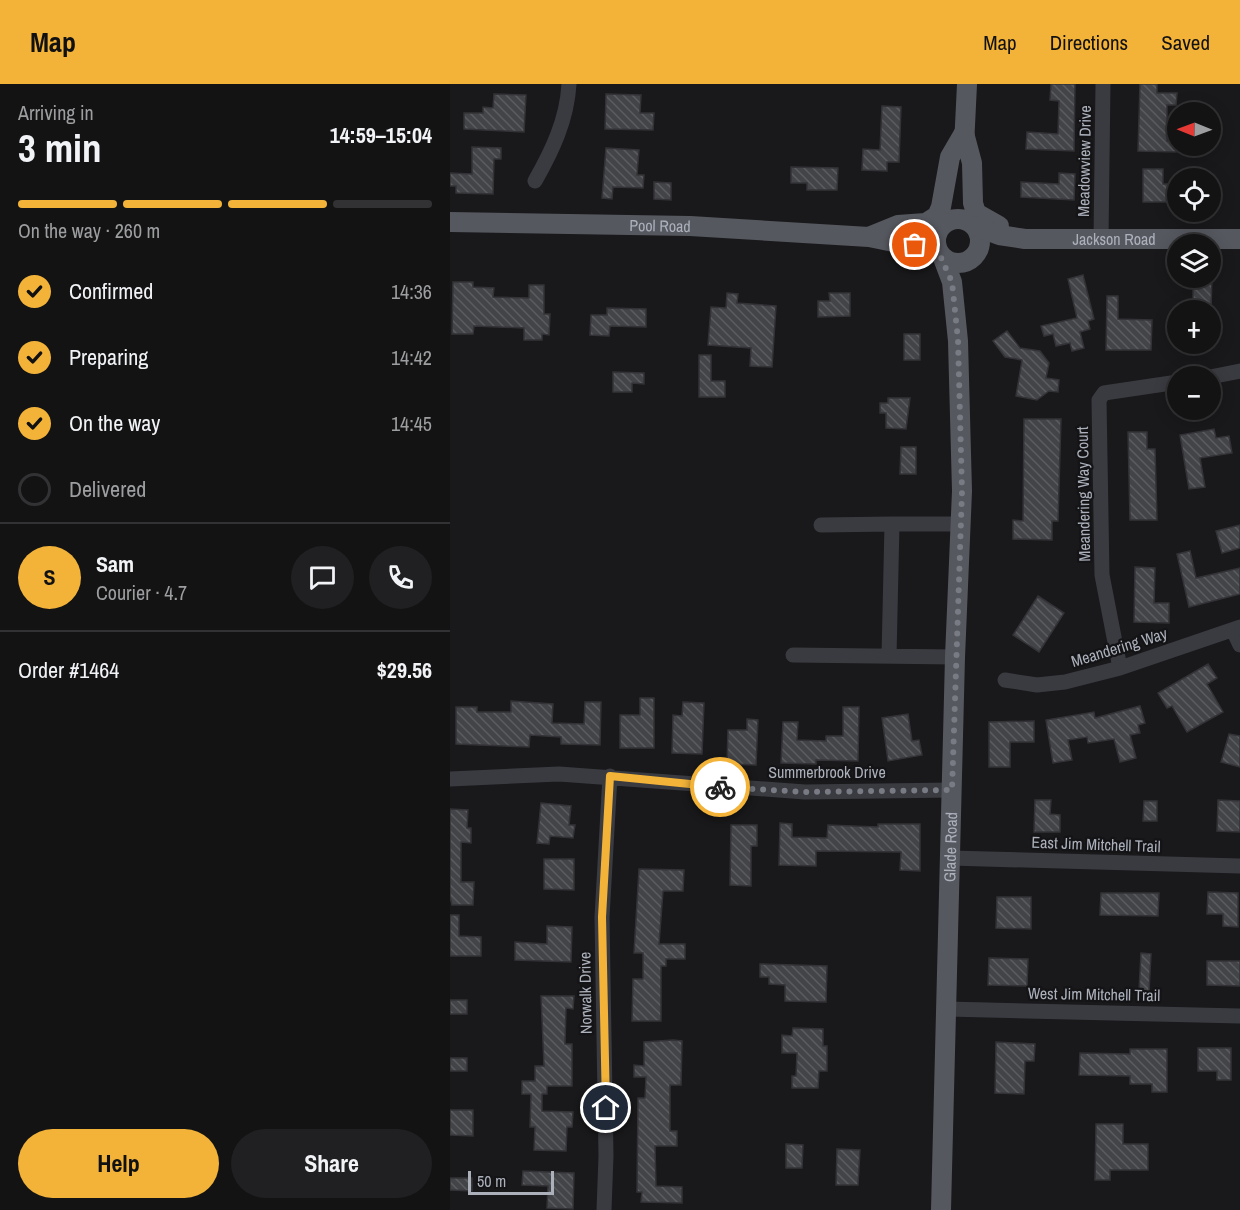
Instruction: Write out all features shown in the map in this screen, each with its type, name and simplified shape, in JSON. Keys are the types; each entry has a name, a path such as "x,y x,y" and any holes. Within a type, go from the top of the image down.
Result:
{"main road":[{"path":"964,133 957,159 953,197 936,243 941,254 958,263 975,255 981,239 965,211 964,133 967,84"},
{"path":"869,237 898,225 926,223 937,216 941,207 950,157 964,133"},
{"path":"964,133 972,163 973,203 976,213 990,224 1028,231 1047,239"},
{"path":"941,226 953,219 973,224"},
{"name":"Pool Road","path":"450,222 690,226 869,237 941,254"},
{"name":"Jackson Road","path":"973,224 999,235 1025,239 1240,239"},
{"name":"Pool Road","path":"869,237 941,226"},
{"name":"Jackson Road","path":"975,255 1025,239"},
{"name":"Glade Road","path":"941,254 952,282 958,340 962,524 955,657 941,1210"},
{"name":"Glade Road","path":"958,340 964,282 975,255"}],"street":[{"path":"535,182 554,147 568,102 569,84"},
{"name":"Meadowview Drive","path":"1101,238 1103,84"},
{"path":"1221,375 1240,371"},
{"name":"Meandering Way Court","path":"1120,668 1102,575 1099,400 1104,393 1167,384"},
{"path":"889,656 891,524"},
{"path":"821,525 962,524"},
{"path":"1236,628 1240,645"},
{"name":"Meandering Way","path":"1005,681 1037,685 1065,682 1120,668 1236,628"},
{"path":"792,655 955,657"},
{"name":"Summerbrook Drive","path":"450,779 559,774 610,776 743,790 805,792 952,790"},
{"name":"Norwalk Drive","path":"604,1210 606,1156 602,917 610,776"},
{"name":"East Jim Mitchell Trail","path":"950,858 1240,866"},
{"name":"West Jim Mitchell Trail","path":"947,1009 1240,1016"}],"building":[{"path":"1051,84 1075,84 1074,151 1026,149 1027,132 1058,134 1059,101 1050,100"},
{"path":"1140,84 1157,84 1157,93 1177,93 1176,102 1167,102 1167,152 1138,151"},
{"path":"494,94 526,95 524,132 464,129 464,113 483,113 483,107 493,108"},
{"path":"606,94 641,95 640,113 654,113 653,130 605,129"},
{"path":"882,106 901,107 899,162 887,162 887,171 862,170 863,149 880,150"},
{"path":"472,147 501,148 501,159 494,159 493,194 456,193 456,186 450,186 450,173 472,174"},
{"path":"606,148 639,150 637,175 644,175 643,188 613,187 612,199 602,198"},
{"path":"791,167 838,168 837,190 807,190 807,183 791,183"},
{"path":"1143,169 1163,169 1163,184 1167,184 1167,202 1143,202"},
{"path":"1059,173 1075,174 1074,200 1021,197 1021,182 1059,184"},
{"path":"654,182 671,183 671,200 654,199"},
{"path":"1083,275 1094,319 1088,321 1090,329 1080,332 1084,348 1072,351 1070,343 1056,346 1053,334 1044,336 1041,326 1077,318 1068,279"},
{"path":"453,282 473,282 473,287 494,288 493,297 529,298 529,285 544,285 544,314 550,314 549,335 542,334 542,340 524,340 524,328 474,326 473,334 452,334"},
{"path":"1193,288 1212,288 1211,300 1193,300"},
{"path":"727,293 738,294 737,303 776,306 772,367 750,366 751,348 708,345 711,307 726,308"},
{"path":"829,293 850,293 850,316 818,317 818,301 830,301"},
{"path":"1107,296 1118,296 1118,319 1152,320 1151,350 1106,350"},
{"path":"607,308 646,309 646,327 610,326 609,336 590,335 591,315 607,315"},
{"path":"1007,331 1020,348 1040,351 1049,363 1046,378 1059,380 1058,392 1049,391 1037,400 1016,396 1022,360 1005,357 993,341"},
{"path":"904,334 920,334 920,360 904,360"},
{"path":"699,355 711,355 711,381 725,381 725,397 699,397"},
{"path":"613,372 644,373 644,384 632,383 632,392 613,392"},
{"path":"888,398 910,398 906,429 886,428 886,413 880,413 880,403 888,403"},
{"path":"1024,419 1061,419 1058,521 1052,521 1052,540 1013,539 1013,520 1023,521"},
{"path":"1214,429 1216,438 1229,436 1232,453 1200,458 1205,487 1189,489 1180,435"},
{"path":"1128,432 1147,432 1147,449 1155,449 1157,520 1130,520"},
{"path":"901,447 916,447 916,474 900,474"},
{"path":"1240,525 1240,548 1222,553 1216,531"},
{"path":"1190,551 1196,578 1240,568 1240,594 1189,607 1177,554"},
{"path":"1135,567 1155,568 1154,603 1169,603 1169,623 1134,622"},
{"path":"1038,596 1064,613 1039,652 1013,635"},
{"path":"1208,664 1217,678 1207,684 1223,712 1187,732 1172,706 1167,708 1158,693"},
{"path":"640,698 654,698 654,748 620,748 620,715 640,715"},
{"path":"511,701 553,704 552,723 584,724 585,702 601,702 600,745 561,744 561,737 530,735 529,747 456,744 456,707 477,707 477,712 511,712"},
{"path":"683,702 704,703 702,754 672,753 673,715 682,716"},
{"path":"1140,706 1145,723 1138,725 1140,733 1130,735 1136,758 1120,762 1114,739 1088,743 1087,737 1068,740 1072,760 1053,763 1046,720 1094,712 1095,718"},
{"path":"843,707 859,707 858,761 816,760 816,764 781,763 783,722 798,722 797,740 826,741 826,736 843,736"},
{"path":"908,714 912,741 919,740 922,755 888,761 882,718"},
{"path":"747,719 758,720 756,765 727,764 728,730 747,730"},
{"path":"1034,721 1034,742 1010,742 1010,767 989,767 989,722"},
{"path":"1229,734 1240,736 1240,767 1221,762"},
{"path":"1035,800 1051,800 1050,814 1060,815 1060,832 1034,832"},
{"path":"1218,800 1240,801 1240,832 1217,831"},
{"path":"1144,801 1157,801 1157,821 1143,821"},
{"path":"541,803 571,806 569,825 575,825 573,838 550,836 549,844 537,843"},
{"path":"450,809 468,810 467,828 471,828 471,843 461,842 461,882 474,882 473,905 452,905 450,897"},
{"path":"780,823 792,824 792,837 827,838 828,825 878,827 878,824 920,824 920,871 900,870 901,852 816,851 816,866 779,865"},
{"path":"731,825 757,825 757,846 751,846 751,886 730,885"},
{"path":"544,859 574,859 574,890 544,889"},
{"path":"639,869 684,870 683,891 663,891 659,944 685,944 685,959 666,959 666,966 661,966 661,1021 632,1021 633,979 643,979 643,953 634,953"},
{"path":"1208,892 1238,893 1238,927 1223,926 1223,914 1207,914"},
{"path":"1101,893 1159,893 1158,916 1100,915"},
{"path":"997,897 1031,897 1031,929 996,928"},
{"path":"450,915 459,915 459,936 481,937 481,956 450,956"},
{"path":"547,926 572,927 571,962 515,960 515,942 547,944"},
{"path":"1141,953 1151,954 1149,992 1139,991"},
{"path":"989,958 1028,959 1027,986 988,985"},
{"path":"1207,961 1240,961 1240,986 1207,985"},
{"path":"760,964 827,966 826,1002 785,1001 785,985 769,984 769,977 760,977"},
{"path":"541,996 574,996 573,1009 566,1008 565,1044 572,1044 572,1086 547,1086 547,1094 542,1094 542,1111 573,1112 572,1127 567,1127 566,1151 534,1150 535,1127 530,1127 531,1094 522,1094 522,1081 535,1081 535,1066 544,1066"},
{"path":"450,1000 467,1000 467,1014 450,1014"},
{"path":"793,1028 823,1029 823,1046 827,1046 827,1071 819,1071 818,1088 792,1088 792,1076 796,1076 797,1053 782,1053 782,1035 792,1036"},
{"path":"682,1041 681,1085 670,1085 670,1131 677,1131 677,1146 655,1146 656,1186 682,1187 682,1203 641,1202 642,1192 637,1192 638,1098 645,1098 646,1077 634,1077 634,1065 644,1066 644,1042"},
{"path":"996,1042 1035,1044 1034,1061 1025,1061 1024,1094 995,1093"},
{"path":"1198,1048 1231,1048 1231,1080 1217,1080 1217,1071 1198,1071"},
{"path":"1130,1049 1167,1049 1167,1092 1152,1092 1152,1084 1130,1084 1130,1076 1079,1075 1080,1053 1130,1054"},
{"path":"450,1058 467,1058 467,1071 450,1071"},
{"path":"450,1110 473,1110 473,1136 450,1135"},
{"path":"1096,1124 1123,1124 1123,1144 1148,1144 1148,1170 1110,1170 1110,1180 1095,1180"},
{"path":"786,1144 803,1145 802,1168 786,1168"},
{"path":"837,1149 860,1150 858,1185 836,1185"},
{"path":"523,1171 574,1173 573,1209 547,1208 548,1186 522,1185"},
{"path":"450,1178 472,1178 472,1191 450,1190"}],"way so far":[{"path":"720,787 805,792 952,790 955,657 962,524 958,340 950,270 938,251 915,245"}],"route":[{"path":"606,1108 602,917 610,776 720,787"}]}
